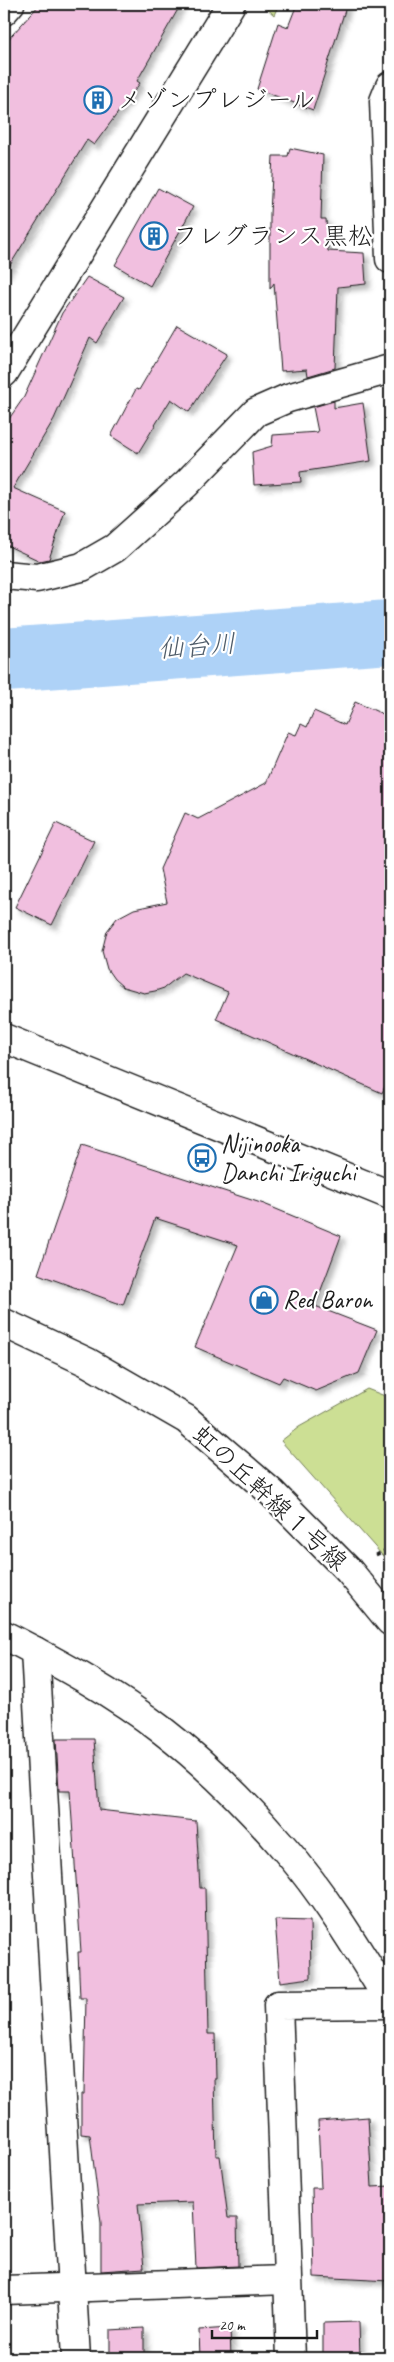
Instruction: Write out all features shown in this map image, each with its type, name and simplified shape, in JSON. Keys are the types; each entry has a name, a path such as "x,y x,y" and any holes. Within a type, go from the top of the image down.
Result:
{"street":[{"path":"4,11 10,4"},
{"path":"4,373 231,4"},
{"path":"390,86 384,101 388,128 390,259"},
{"path":"4,576 37,578 82,567 115,548 186,484 256,412 288,398 390,369"},
{"path":"4,1038 390,1195"},
{"name":"虹の丘幹線１号線","path":"4,1323 87,1362 186,1419 272,1492 348,1571 390,1621"},
{"path":"4,1635 84,1677 154,1725 212,1772 286,1850 347,1935 390,2003"},
{"path":"35,1651 76,2358"},
{"path":"291,2358 278,2004 390,2003"},
{"path":"4,2290 287,2280"}],"path":[{"path":"379,1552 390,1548"}],"green space":[{"path":"262,4 279,4 274,15"},
{"path":"367,1389 390,1398 390,1564 281,1441 299,1427"}],"building":[{"path":"40,4 181,4 137,81 140,83 94,145 87,140 4,275 4,44"},
{"path":"297,4 347,4 313,110 257,89 278,23 288,27"},
{"path":"290,148 323,155 321,219 326,219 328,251 364,253 366,284 338,287 335,368 308,376 307,369 281,371 274,283 270,289 270,214 273,156 288,156"},
{"name":"フレグランス黒松","path":"158,188 193,207 150,286 115,265"},
{"path":"87,277 124,297 97,343 90,338 54,419 13,488 65,511 49,559 40,561 4,544 4,426 24,397 62,313"},
{"path":"177,325 227,354 189,412 171,399 138,453 111,436 136,389 139,390"},
{"path":"334,401 334,408 363,403 371,461 300,472 301,482 254,485 252,452 272,446 273,435 318,432 313,407"},
{"path":"355,702 390,717 390,1075 382,1093 216,1019 228,992 183,973 164,988 155,991 144,993 123,987 107,969 102,951 107,931 117,918 134,909 167,902 160,869 185,813 198,819 266,783 288,732 296,735 301,724 307,727 314,711 345,725"},
{"path":"56,823 94,841 52,925 15,907"},
{"path":"82,1145 264,1204 341,1236 315,1306 377,1330 359,1373 316,1391 283,1377 279,1383 195,1347 238,1245 155,1218 123,1305 38,1274"},
{"path":"56,1739 94,1739 99,1810 196,1821 200,1888 205,1888 208,2034 215,2034 216,2156 220,2156 228,2218 237,2218 238,2266 196,2268 193,2202 138,2204 144,2268 101,2271 101,2223 90,2135 81,2134 81,2094 84,2094 86,1998 80,1998 78,1952 81,1952 70,1791 59,1791"},
{"path":"275,1920 310,1921 311,1978 280,1982"},
{"path":"368,2117 372,2187 390,2186 390,2281 314,2277 312,2188 321,2188 318,2121"},
{"path":"359,2322 360,2358 323,2358 323,2323"},
{"path":"144,2328 144,2358 110,2358 110,2330"},
{"path":"230,2328 231,2358 200,2358 199,2330"}],"waterway":[{"name":"仙台川","path":"4,660 390,632"}],"place":[{"name":"メゾンプレジール","path":"98,100"},
{"name":"フレグランス黒松","path":"154,236"},
{"name":"Nijinooka Danchi Iriguchi","path":"202,1158"},
{"name":"Red Baron","path":"264,1300"}]}
